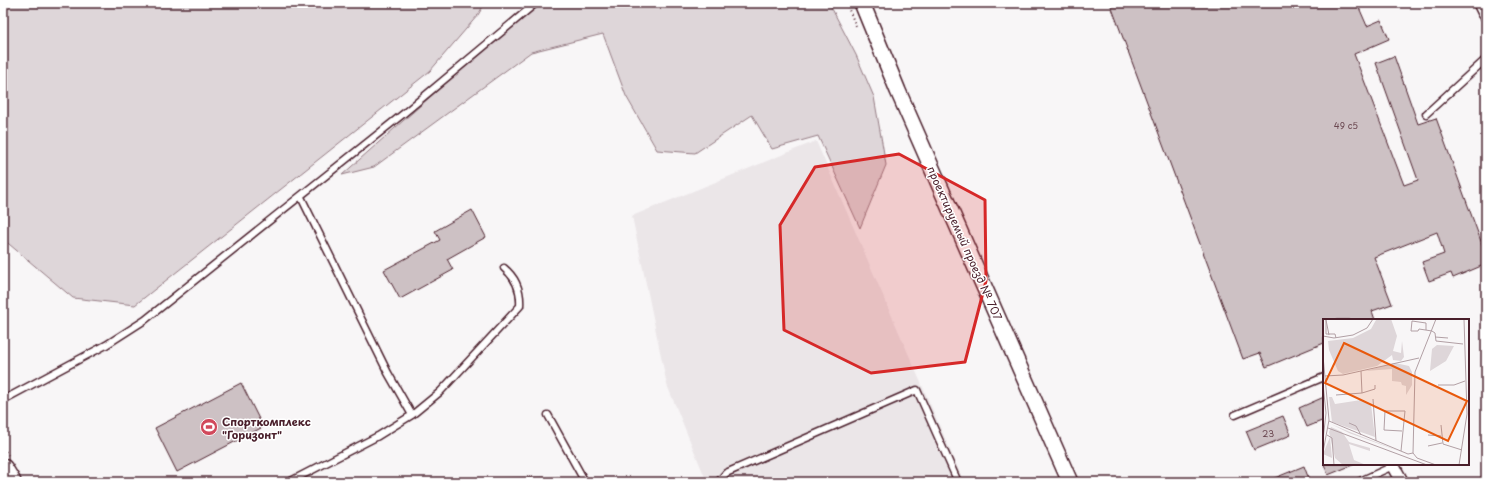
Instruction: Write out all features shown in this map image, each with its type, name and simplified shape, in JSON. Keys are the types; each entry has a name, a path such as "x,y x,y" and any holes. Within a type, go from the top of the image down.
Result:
{"main road":[{"path":"3,469 11,482"}],"street":[{"name":"проектируемый проезд № 707","path":"862,3 898,91 1070,482"},
{"path":"1481,3 1486,13"},
{"path":"1392,465 1402,482"}],"lane":[{"path":"3,400 106,345 145,320 404,114 536,3"},
{"path":"1426,114 1486,59"},
{"path":"301,197 388,373 412,415"},
{"path":"289,482 378,436 412,415 440,392 520,306 520,294 512,275 504,268"},
{"path":"1235,415 1323,377"},
{"path":"721,482 720,480 726,473 917,390 958,482"},
{"path":"548,415 585,482"},
{"path":"1358,482 1392,465"}],"highlighted area":[{"path":"899,154 985,200 986,281 965,362 871,373 784,330 780,225 815,167"}],"shaded area":[{"path":"3,3 485,3 478,15 430,71 135,305 73,298 3,239"},
{"path":"536,3 829,3 856,55 874,97 886,165 860,228 818,136 772,149 752,115 695,153 657,150 626,96 603,34 531,52 374,167 342,175"},
{"path":"816,141 964,482 707,482 667,385 632,216"},
{"path":"557,477 567,482 427,482 436,478 481,479"}],"building":[{"path":"1110,3 1357,3 1367,26 1381,20 1389,39 1354,54 1404,185 1418,180 1376,63 1394,56 1418,124 1436,118 1486,255 1486,264 1453,278 1451,273 1429,281 1422,262 1444,254 1437,232 1374,257 1392,304 1372,311 1375,319 1323,319 1323,343 1266,367 1260,353 1243,359"},
{"path":"472,210 486,237 447,259 453,270 400,299 384,270 440,240 435,231"},
{"name":"Спорткомплекс \"Горизонт\"","path":"241,383 263,427 177,472 155,428"},
{"path":"1323,397 1323,420 1307,427 1299,408"},
{"path":"1283,416 1291,435 1254,450 1246,431"},
{"path":"1324,465 1353,465 1328,475"},
{"path":"1304,466 1310,482 1265,482"}],"place":[{"name":"Спорткомплекс \"Горизонт\"","path":"209,427"}]}
